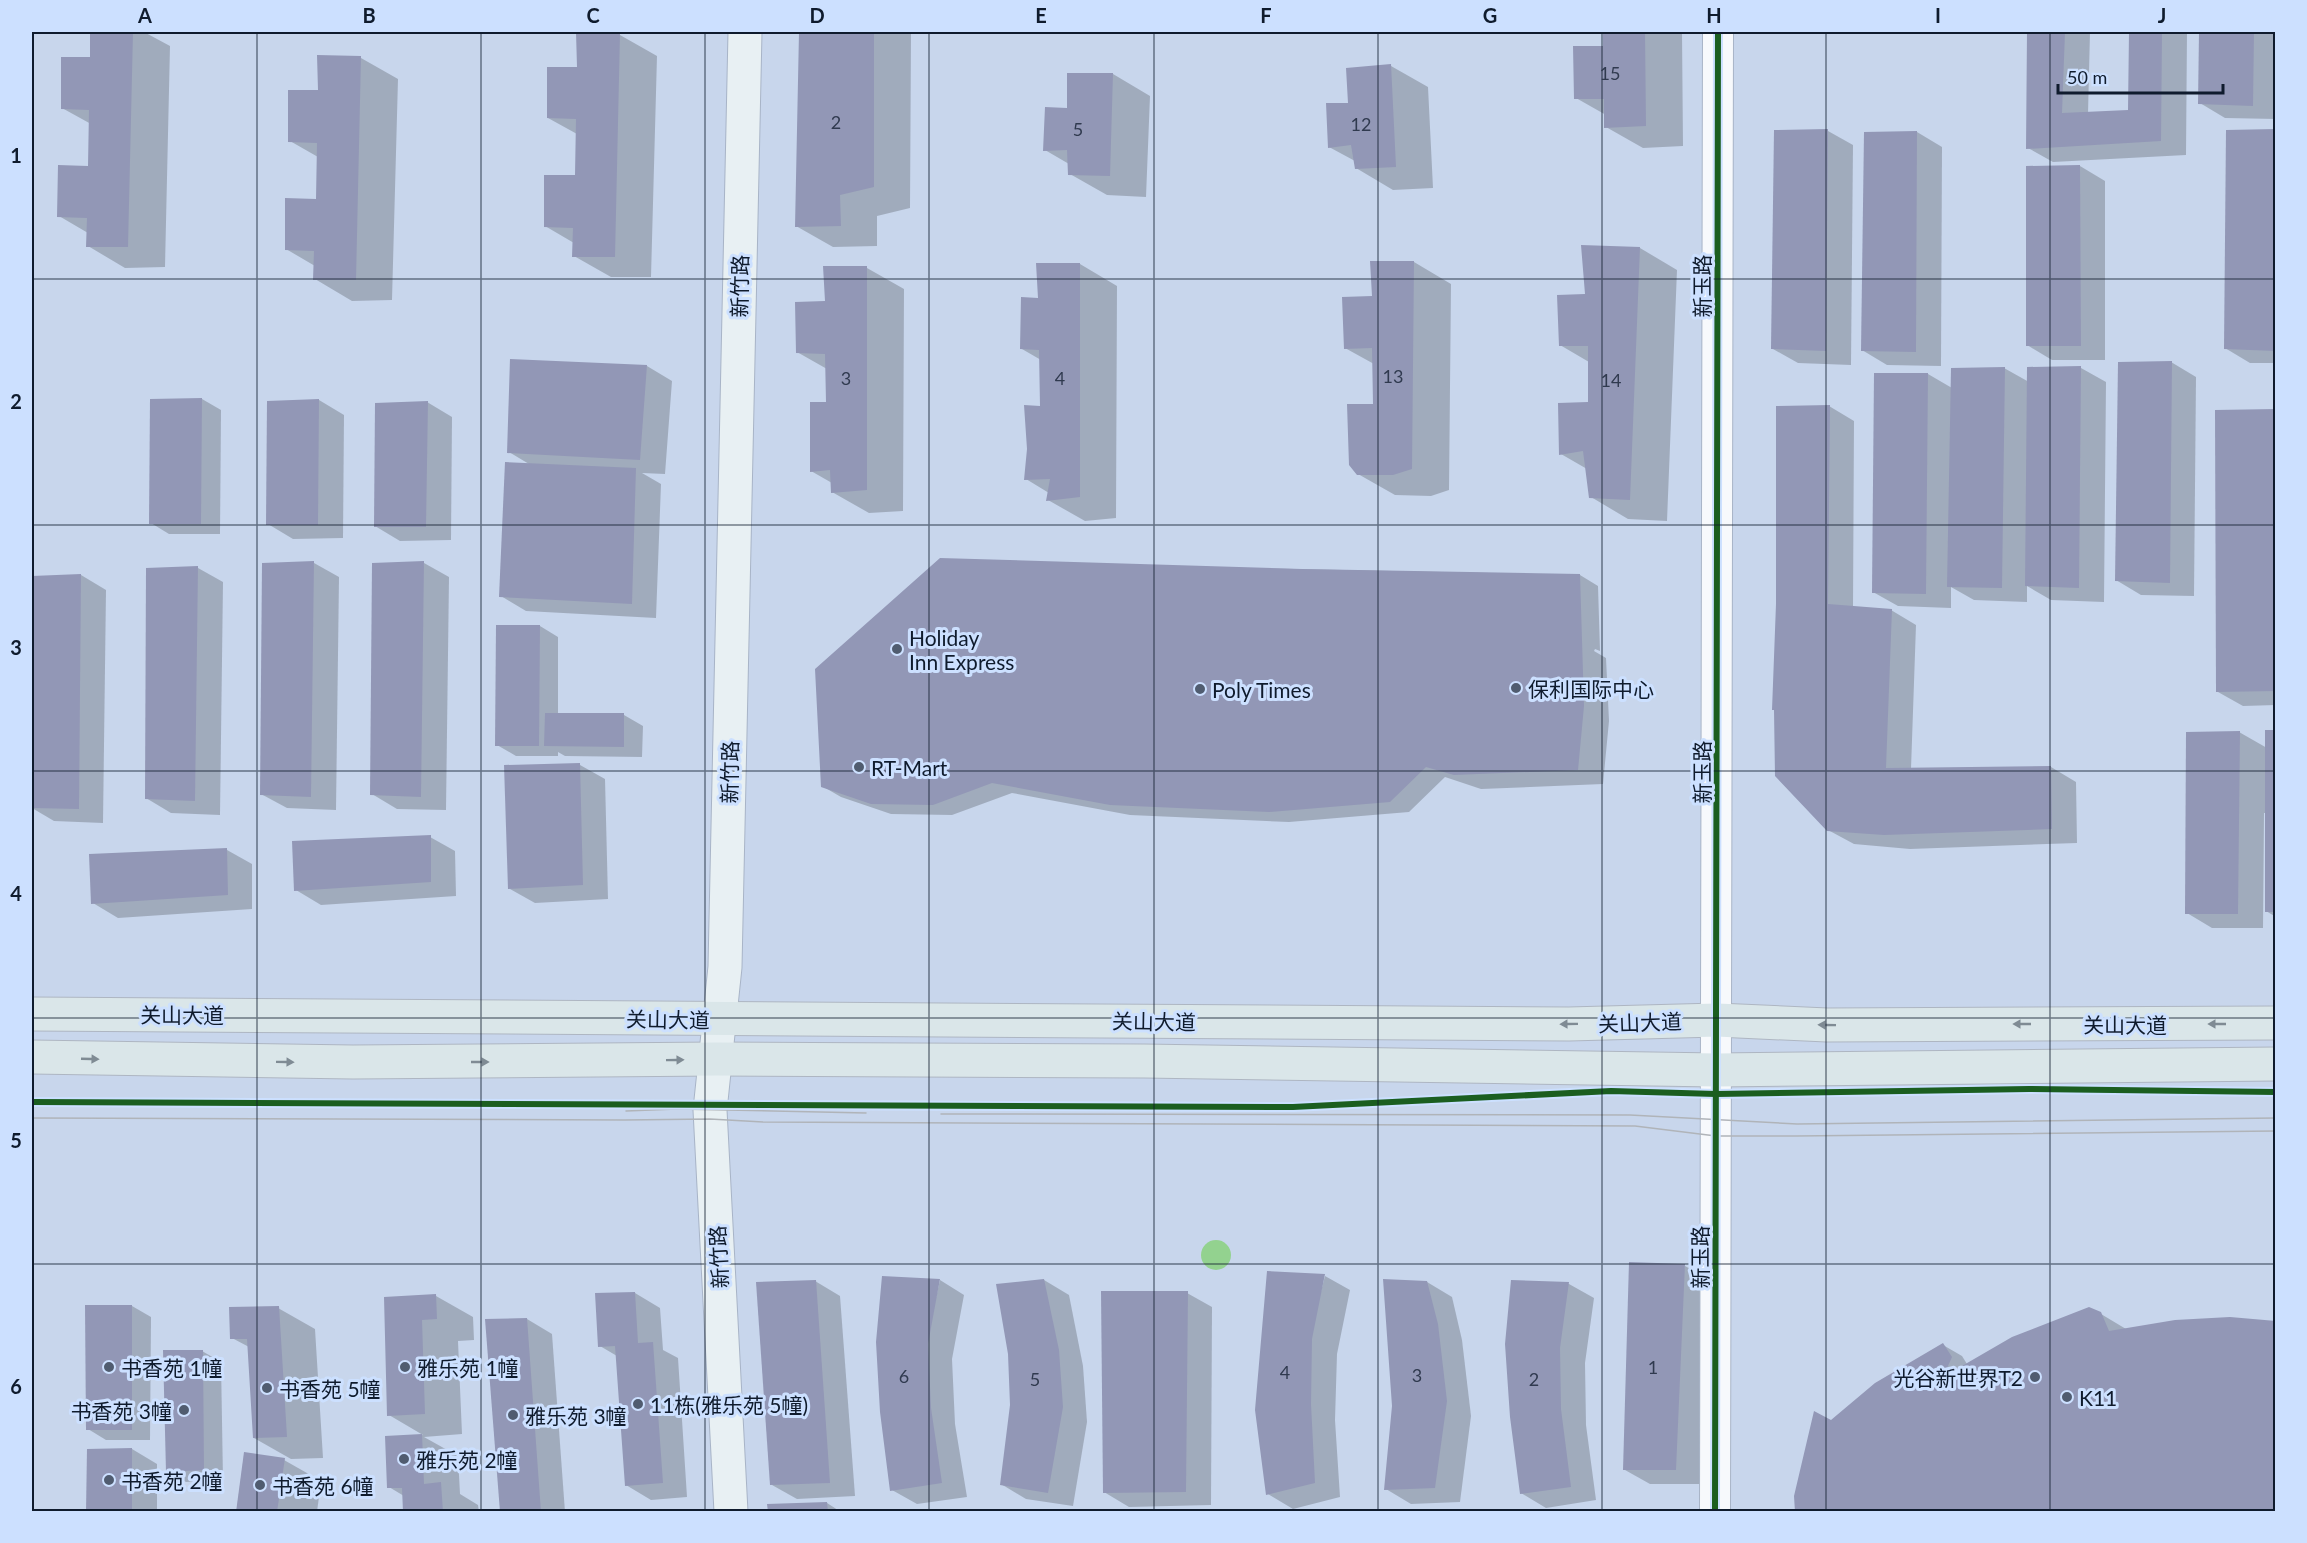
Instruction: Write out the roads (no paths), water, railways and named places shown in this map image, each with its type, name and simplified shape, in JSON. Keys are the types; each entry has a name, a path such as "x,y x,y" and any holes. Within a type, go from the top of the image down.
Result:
{"main road":[{"name":"新竹路","path":"731,1512 710,1119 725,967 745,32"},
{"name":"关山大道","path":"32,1014 1558,1024 1717,1020 1827,1025 2276,1023"},
{"name":"关山大道","path":"32,1057 353,1062 716,1059 1144,1061 1717,1070 2276,1064"}],"street":[{"name":"新玉路","path":"1715,1512 1718,32"}],"tram line":[{"path":"626,1111 677,1109 866,1113"},
{"path":"941,1114 1630,1115 1797,1124 2276,1118"},
{"path":"32,1118 710,1119 763,1122 1635,1126 1716,1136 2276,1131"}],"place":[{"name":"Holiday Inn Express","path":"897,649"},
{"name":"保利国际中心","path":"1516,688"},
{"name":"Poly Times","path":"1200,689"},
{"name":"RT-Mart","path":"859,767"},
{"name":"书香苑 1幢","path":"109,1367"},
{"name":"雅乐苑 1幢","path":"405,1367"},
{"name":"光谷新世界T2","path":"2035,1377"},
{"name":"书香苑 5幢","path":"267,1388"},
{"name":"K11","path":"2067,1397"},
{"name":"11栋(雅乐苑 5幢)","path":"638,1404"},
{"name":"书香苑 3幢","path":"184,1410"},
{"name":"雅乐苑 3幢","path":"513,1415"},
{"name":"雅乐苑 2幢","path":"404,1459"},
{"name":"书香苑 2幢","path":"109,1480"},
{"name":"书香苑 6幢","path":"260,1485"}]}
